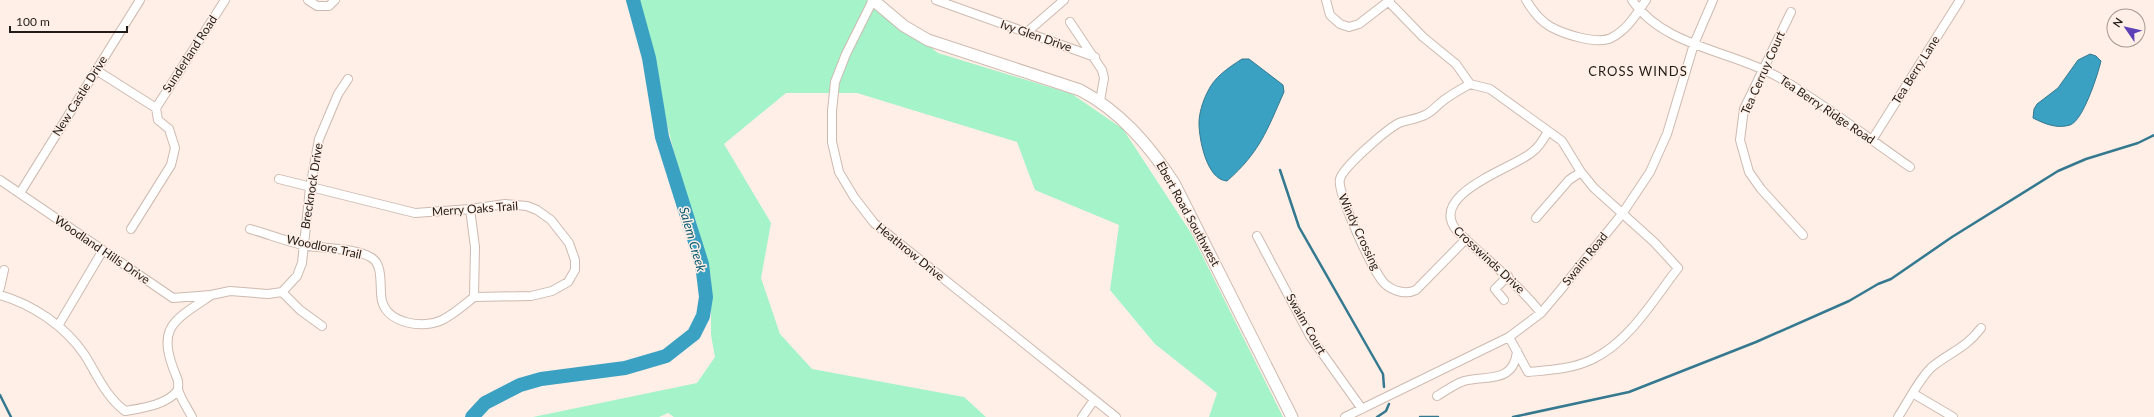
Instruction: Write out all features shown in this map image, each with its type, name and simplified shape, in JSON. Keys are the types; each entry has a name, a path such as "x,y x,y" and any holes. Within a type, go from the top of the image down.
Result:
{"main road":[{"name":"Ebert Road Southwest","path":"873,0 904,26 928,40 1040,75 1080,90 1100,101 1145,143 1174,183 1292,417"}],"street":[{"name":"Sunderland Road","path":"156,108 225,0"},
{"path":"308,0 318,6 329,6 335,0"},
{"name":"Heathrow Drive","path":"873,0 835,82 832,111 832,142 839,172 854,197 874,223 1116,417"},
{"name":"Ivy Glen Drive","path":"936,0 1095,57"},
{"path":"1026,33 1064,0"},
{"path":"1326,0 1330,16 1340,24 1349,27 1359,24 1390,1 1423,37 1456,64 1470,84 1490,89 1562,141 1581,172 1594,188 1654,242 1678,268 1626,335 1594,359 1569,368 1528,372 1508,337"},
{"path":"1526,0 1534,12 1550,27 1571,35 1596,40 1610,39 1628,27 1646,0"},
{"path":"1632,0 1639,11"},
{"name":"Swaim Road","path":"1345,417 1508,337 1540,313 1622,214 1650,172 1667,134 1694,44 1713,0"},
{"name":"Tea Berry Lane","path":"1872,140 1960,0"},
{"name":"New Castle Drive","path":"20,193 138,1"},
{"name":"Tea Berry Ridge Road","path":"1639,11 1680,39 1778,77 1910,167"},
{"name":"Tea Cerruy Court","path":"1791,12 1744,109 1740,140 1749,172 1761,189 1803,235"},
{"name":"Ivy Glen Drive","path":"1070,22 1095,57"},
{"path":"1095,57 1102,70 1104,78 1100,101"},
{"path":"96,70 156,108 158,120 169,129 175,148 171,165 131,229"},
{"name":"Brecknock Drive","path":"282,292 297,276 302,263 310,188 319,139 338,94 348,79"},
{"name":"Windy Crossing","path":"1466,239 1416,290 1406,292 1392,289 1383,282 1368,254 1342,199 1339,181 1344,172 1356,159 1394,126 1424,116 1444,100 1470,84"},
{"name":"Crosswinds Drive","path":"1540,313 1525,292 1451,224 1450,217 1455,203 1472,186 1532,153 1544,139 1548,131"},
{"path":"1536,218 1569,180 1581,172"},
{"name":"Merry Oaks Trail","path":"279,179 310,188 415,213 516,204 537,210 551,220 569,242 575,260 575,270 568,282 542,294 517,297 474,297"},
{"name":"Woodland Hills Drive","path":"0,180 173,298 211,295"},
{"path":"470,209 475,248 474,297"},
{"name":"Woodlore Trail","path":"250,229 303,245 353,252 372,258 376,264 380,279 384,307 407,323 436,322 458,310 474,297"},
{"name":"Swaim Court","path":"1257,236 1310,336 1362,409"},
{"path":"58,326 103,250"},
{"path":"0,288 4,270"},
{"path":"1504,300 1495,290 1508,276"},
{"path":"0,294 19,300 58,326 84,355 92,371 111,398 125,411 165,400 174,395 178,390 179,383 171,367 167,350 170,328 184,313 211,295 230,291 268,294 282,292 300,310 322,326"},
{"path":"1898,417 1932,367 1972,341 1981,328"},
{"path":"1437,396 1464,381 1495,378 1508,372 1517,359 1517,351"},
{"path":"178,390 192,417"},
{"path":"1914,394 1953,417"},
{"path":"1082,417 1094,400"}],"green space":[{"path":"636,0 870,0 938,53 1072,94 1123,129 1191,233 1283,417 1209,417 1217,393 1155,344 1110,290 1119,225 1035,190 1017,142 857,93 786,93 724,144 771,223 761,278 780,334 812,369 964,397 986,417 674,417 668,413 659,417 533,417 697,383 715,357 711,335 711,278 697,224 681,180"}],"water":[{"path":"2090,54 2096,56 2101,61 2097,76 2085,106 2075,122 2070,125 2056,126 2033,118 2034,109 2037,104 2058,88 2078,60"},
{"path":"1242,59 1249,59 1283,85 1284,92 1262,140 1247,160 1227,181 1220,179 1209,167 1199,130 1199,119 1204,100 1213,82 1227,69"}],"waterway":[{"name":"Salem Creek","path":"472,417 485,403 520,385 541,379 625,368 666,356 694,334 703,316 706,297 702,264 662,137 649,58 633,0"},
{"path":"1513,417 1629,392 1756,342 1849,301 1878,284 1891,279 1952,237 2058,171 2086,159 2138,143 2154,135"},
{"path":"1280,170 1299,227 1383,374 1384,387"},
{"path":"0,395 11,417"},
{"path":"1377,417 1386,411 1389,404"},
{"path":"1420,417 1438,417"}],"district":[{"name":"CROSS WINDS","path":"1638,71"}]}
